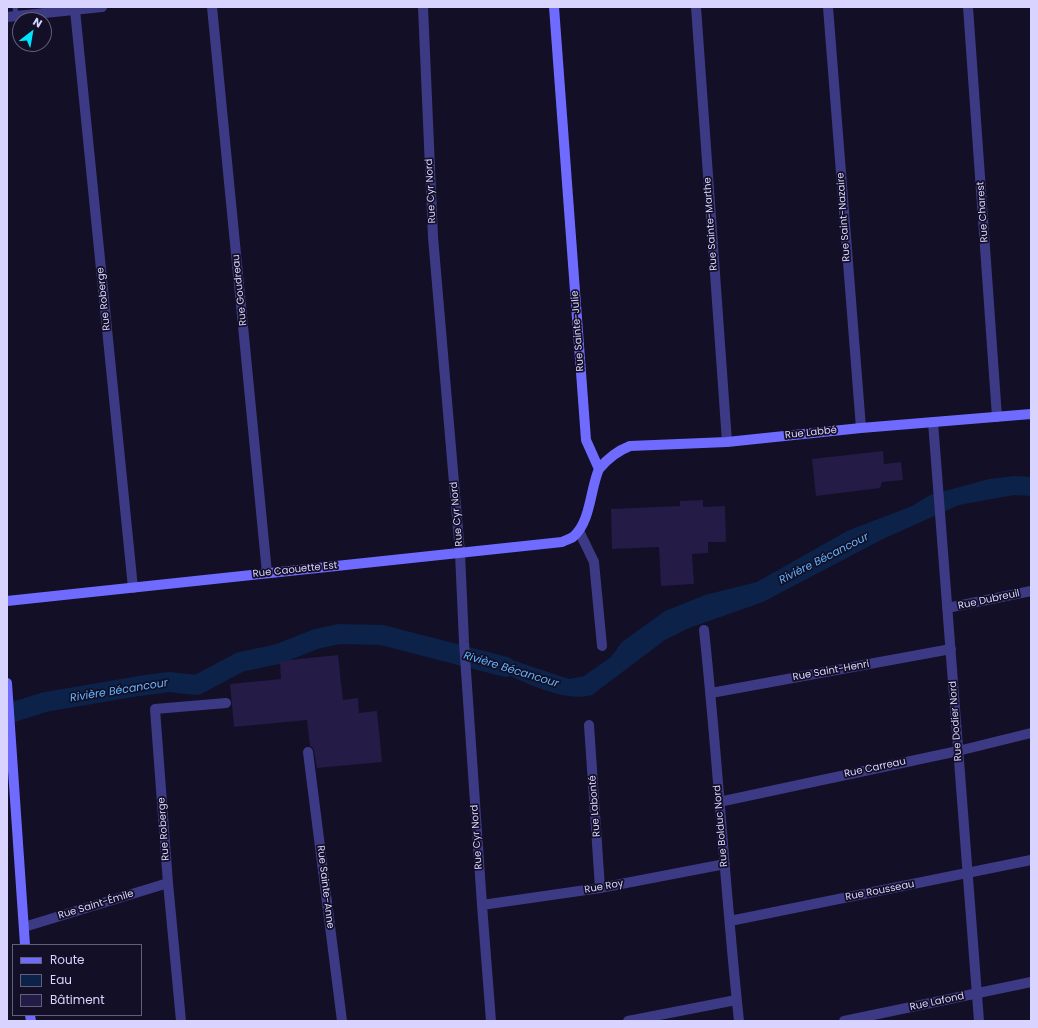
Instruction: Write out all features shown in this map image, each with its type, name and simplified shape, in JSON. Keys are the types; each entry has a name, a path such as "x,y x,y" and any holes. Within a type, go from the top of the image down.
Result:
{"street":[{"path":"34,12 102,7"},
{"name":"Rue Goudreau","path":"212,7 267,573"},
{"name":"Rue Cyr Nord","path":"423,7 434,237 460,553 464,642 491,1021"},
{"name":"Rue Sainte-Julie","path":"554,7 586,440 599,469"},
{"name":"Rue Sainte-Marthe","path":"696,7 727,442"},
{"name":"Rue Saint-Nazaire","path":"828,7 861,428"},
{"name":"Rue Charest","path":"968,7 997,417"},
{"name":"Rue Roberge","path":"75,10 133,588"},
{"name":"Rue Labbé","path":"599,469 607,459 630,446 727,442 861,428 1031,414"},
{"name":"Rue Dodier Nord","path":"933,422 979,1021"},
{"path":"599,469 595,477 584,520 579,530 594,562 602,646"},
{"name":"Rue Caouette Est","path":"7,601 562,542 572,538 579,530"},
{"name":"Rue Dubreuil","path":"947,608 1031,591"},
{"name":"Rue Bolduc Nord","path":"704,630 711,693 719,802 739,1021"},
{"name":"Rue Saint-Henri","path":"711,693 951,649"},
{"path":"7,683 25,944"},
{"name":"Rue Roberge","path":"181,1021 168,883 155,709 226,703"},
{"name":"Rue Labonté","path":"589,725 600,888"},
{"name":"Rue Carreau","path":"719,802 1031,733"},
{"name":"Rue Sainte-Anne","path":"308,752 342,1021"},
{"name":"Rue Rousseau","path":"730,921 1031,860"},
{"name":"Rue Roy","path":"482,906 600,888 725,864"},
{"name":"Rue Saint-Émile","path":"24,927 168,883"},
{"name":"Rue Lafond","path":"844,1021 1031,982"},
{"path":"628,1021 736,1000"}],"water":[{"path":"1014,476 1031,477 1031,496 1014,495 959,505 883,539 763,602 689,628 665,640 592,695 579,697 550,692 535,687 480,661 485,651 569,679 584,676 611,657 622,642 665,611 705,595 757,582 847,531 912,506 930,495 989,479"}],"building":[{"path":"883,451 884,464 901,462 903,480 882,482 880,488 816,496 812,459"},
{"path":"703,500 703,507 725,506 726,542 708,542 708,553 692,554 694,584 661,586 659,547 612,549 611,509 680,506 680,501"},
{"path":"338,655 343,700 358,698 359,713 377,711 382,762 317,768 314,751 310,746 307,720 234,727 230,684 281,679 280,661"}],"waterway":[{"name":"Rivière Bécancour","path":"7,714 45,702 139,686 169,682 197,685 240,662 278,654 316,639 339,634 382,635 506,667"}]}
